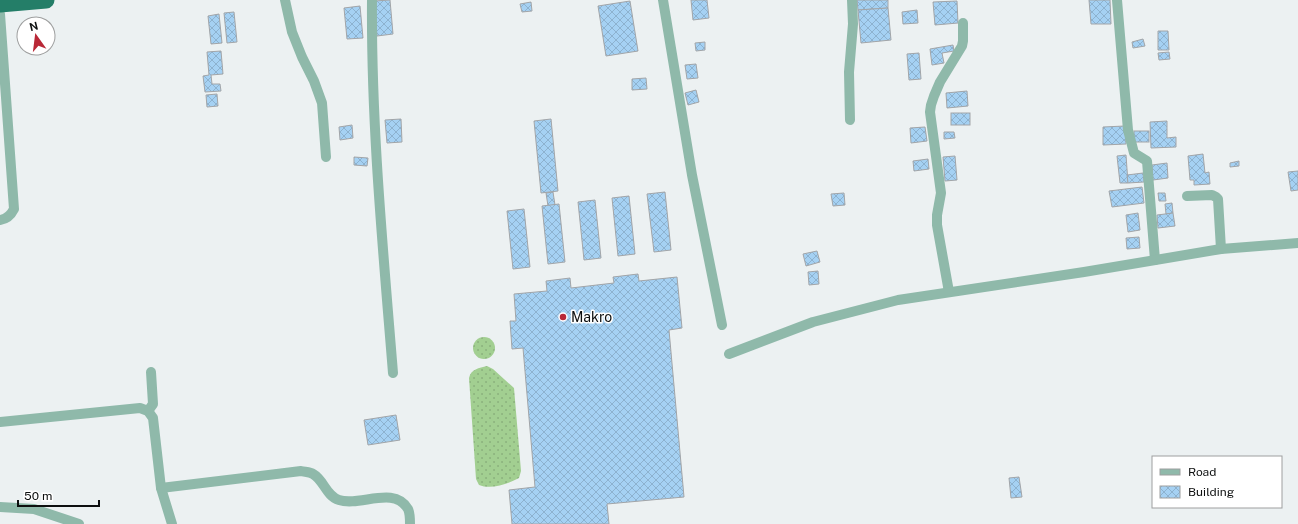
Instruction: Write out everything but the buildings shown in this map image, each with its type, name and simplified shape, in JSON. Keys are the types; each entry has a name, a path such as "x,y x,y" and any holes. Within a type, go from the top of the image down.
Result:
{"highway":[{"path":"0,4 46,0"}],"street":[{"path":"285,0 292,32 322,103 326,157"},
{"path":"372,0 372,77 381,223 393,373"},
{"path":"663,0 691,168 722,325"},
{"path":"850,120 849,72 853,24 852,0"},
{"path":"1117,0 1128,130 1134,153 1147,161 1155,260"},
{"path":"0,14 14,209 12,215 4,220 0,220"},
{"path":"949,292 937,225 937,215 942,194 930,112 934,96 962,46 963,24"},
{"path":"1187,196 1212,195 1218,199 1221,249"},
{"path":"729,354 813,322 898,300 1221,249 1298,243"},
{"path":"148,411 153,404 151,372"},
{"path":"0,422 140,408 148,411 153,418 161,488 172,524"},
{"path":"161,488 301,471 312,473 318,478 330,494 338,500 348,501 392,497 401,501 408,510 410,524"},
{"path":"0,507 34,509 79,524"}],"green space":[{"path":"484,337 492,340 495,348 492,356 484,359 476,356 473,348 476,340"},
{"path":"487,366 493,369 514,388 521,471 519,478 494,487 479,485 476,479 469,378 473,371"}],"place":[{"name":"Makro","path":"563,317"}]}
